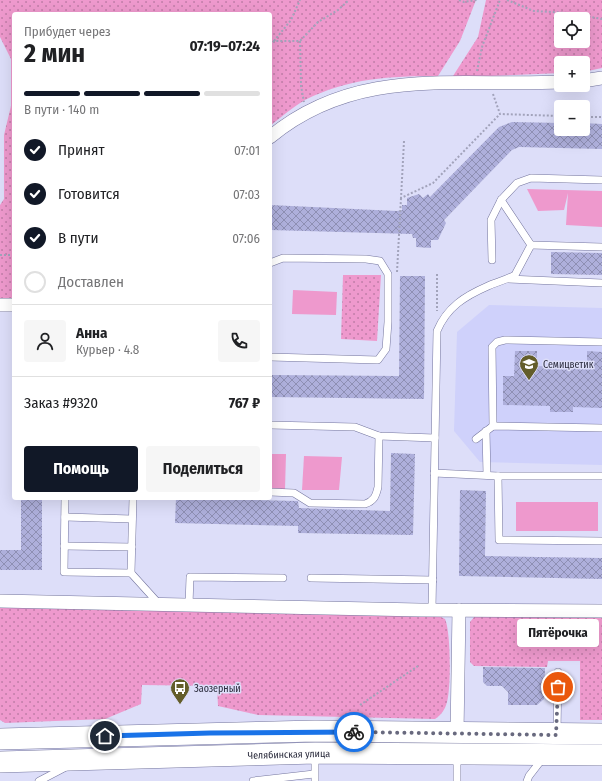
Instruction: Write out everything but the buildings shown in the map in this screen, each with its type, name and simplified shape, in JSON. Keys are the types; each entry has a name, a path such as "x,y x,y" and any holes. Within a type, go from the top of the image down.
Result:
{"main road":[{"path":"315,731 315,753"},
{"path":"0,739 315,731 457,734 602,734"},
{"path":"210,733 210,756"},
{"path":"457,734 457,755"},
{"name":"Челябинская улица","path":"0,762 315,753 602,755"}],"street":[{"path":"590,80 602,78"},
{"path":"272,135 285,124 307,110 348,94 372,89 398,85 554,82"},
{"path":"0,305 12,305"},
{"path":"0,601 432,610 602,611"},
{"path":"457,734 458,610"}],"lane":[{"path":"492,260 491,220 501,200 517,183 531,178 602,180"},
{"path":"501,200 531,245"},
{"path":"531,245 602,247"},
{"path":"432,610 437,331 443,317 457,304 489,285 508,279 519,271 531,245"},
{"path":"272,262 283,258 373,260 380,261 388,274 386,350 378,360 272,357"},
{"path":"508,279 602,283"},
{"path":"493,426 492,347 496,342 505,340 602,342"},
{"path":"272,425 355,427 379,436 435,438"},
{"path":"476,439 493,426 602,428"},
{"path":"486,431 487,475"},
{"path":"272,492 294,493 310,502 365,504 372,501 377,494 378,487 379,436"},
{"path":"434,473 498,476 602,476"},
{"path":"498,476 499,540 602,540"},
{"path":"65,500 64,572 131,573"},
{"path":"133,500 131,573 159,604"},
{"path":"65,517 132,519"},
{"path":"64,546 132,547"},
{"path":"189,605 190,577 283,578"},
{"path":"311,578 433,580"},
{"path":"556,735 558,672"},
{"path":"253,781 315,778 315,753"},
{"path":"457,755 457,781"},
{"path":"527,781 529,776 545,755"},
{"path":"39,781 82,759"}],"path":[{"path":"274,41 291,20 300,0"},
{"path":"307,110 301,86 300,41 318,22 349,0"},
{"path":"459,0 464,2 477,0"},
{"path":"474,83 480,62 482,47 500,0"},
{"path":"507,0 534,12 569,13 602,19"},
{"path":"274,41 300,41"},
{"path":"490,84 500,114"},
{"path":"401,198 432,183 500,114 554,116"},
{"path":"590,117 602,117"},
{"path":"397,273 404,141"},
{"path":"0,255 12,255"},
{"path":"437,274 437,331"},
{"path":"360,705 418,666"}],"shaded area":[{"path":"0,0 476,0 460,41 438,76 386,78 338,87 305,100 272,124 272,12 12,12 12,299 0,301 0,205 4,199 4,135 11,106 11,59 0,37"},
{"path":"486,0 602,0 602,68 590,71 590,56 554,56 554,73 453,76 478,37"},
{"path":"527,189 602,191 602,227 566,225 568,193 564,210 538,211"},
{"path":"343,275 381,275 377,341 341,339"},
{"path":"293,290 337,292 336,315 292,314"},
{"name":"Семицветик","path":"489,305 602,308 602,465 480,462 454,431 457,332"},
{"path":"272,454 286,454 285,489 272,489"},
{"path":"304,456 342,457 339,490 302,490"},
{"path":"516,502 598,502 598,531 516,531"},
{"path":"2,606 439,616 445,619 448,635 450,673 447,702 442,712 435,719 258,715 218,706 217,686 142,685 141,704 105,719 5,723 0,720 0,608"},
{"path":"475,616 602,618 602,720 580,720 580,661 548,661 547,667 474,666 470,662 470,622"}],"way so far":[{"path":"354,732 556,735 558,687"}],"place":[{"name":"Семицветик","path":"529,381"},
{"name":"Пятёрочка","path":"558,687"},
{"name":"Заозерный","path":"180,705"}],"route":[{"path":"105,736 315,731 354,732"}]}
